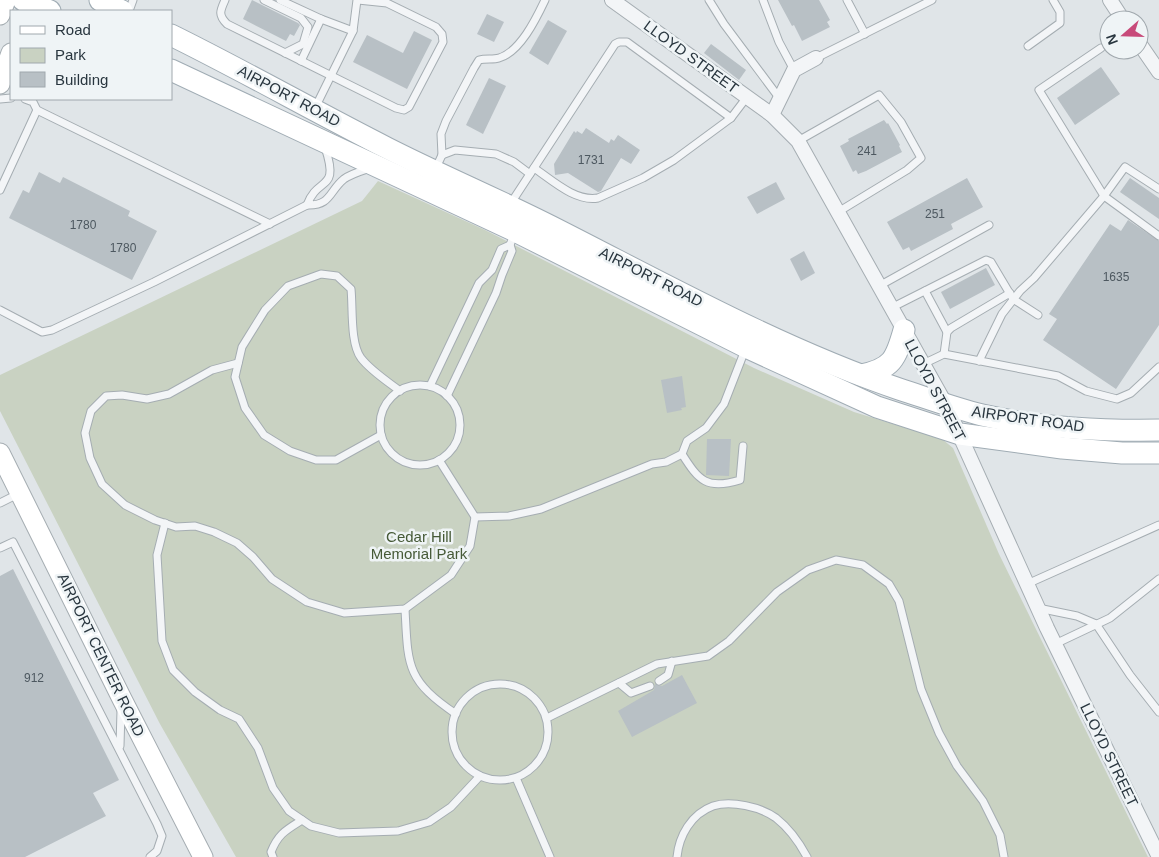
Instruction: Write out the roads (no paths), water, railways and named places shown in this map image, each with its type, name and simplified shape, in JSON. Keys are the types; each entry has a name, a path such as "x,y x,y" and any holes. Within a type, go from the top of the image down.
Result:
{"main road":[{"path":"100,0 130,3"},
{"path":"28,4 47,10"},
{"name":"AIRPORT ROAD","path":"172,37 387,148 439,163 509,205 727,316 861,375 946,405 983,415 1030,423 1079,428 1159,430"},
{"name":"AIRPORT ROAD","path":"172,70 374,166 512,238 877,408 960,434 1062,448 1122,453 1159,453"},
{"path":"861,375 877,372 886,367 899,349 904,330"}],"street":[{"path":"0,15 6,0"},
{"name":"LLOYD STREET","path":"612,0 772,115 798,141 946,405 1038,608 1159,857"},
{"path":"0,84 10,56"},
{"path":"772,115 794,70 816,58"},
{"path":"1149,58 1159,72"},
{"name":"AIRPORT CENTER ROAD","path":"0,453 201,856"}],"lane":[{"path":"225,0 220,10 220,18 226,24 285,53 331,76 396,108 404,110 409,107 442,42 442,34 436,27 387,3 358,0 353,31 331,76 314,109"},
{"path":"264,0 301,18 308,27 303,44 285,53"},
{"path":"280,0 320,19 353,31"},
{"path":"439,163 442,134 446,121 479,60 498,58 511,52 521,43 545,0"},
{"path":"709,0 724,24 780,99"},
{"path":"764,0 779,42 794,70"},
{"path":"847,0 865,34"},
{"path":"816,58 865,34 919,3 932,0"},
{"path":"1028,46 1060,23 1060,12 1053,0"},
{"path":"301,61 320,19"},
{"path":"509,205 604,60 619,42 627,42 732,118"},
{"path":"1099,49 1039,90 1104,196 1159,236"},
{"path":"798,141 879,95 901,122 921,158 907,170 838,212"},
{"path":"439,163 455,150 496,154 532,171 571,193 591,199 598,198 664,167 732,118 747,97"},
{"path":"28,100 33,102 37,110 270,224"},
{"path":"0,190 37,110"},
{"path":"307,205 310,196 328,182 331,173 323,142"},
{"path":"0,310 42,332 52,330 307,205 316,205 326,200 345,179 374,166"},
{"path":"947,332 951,328 1012,296 1034,278 1104,196 1125,167 1159,189"},
{"path":"879,286 989,225"},
{"path":"430,386 480,283 492,270 502,249 512,238"},
{"path":"447,396 496,293 512,252 512,238"},
{"path":"891,308 986,260 991,262 1012,296 1038,315"},
{"path":"492,270 502,275"},
{"path":"381,435 336,460 316,460 290,452 264,435 244,408 235,377 242,347 265,310 288,286 321,274 337,276 351,290 354,337 361,357 377,373 400,391"},
{"path":"925,291 947,332 944,354"},
{"path":"979,360 1012,296"},
{"path":"476,517 509,516 541,509 652,464 666,462 682,454 687,441 706,428 724,404 746,348"},
{"path":"923,364 944,354 979,360 1058,376 1086,391 1117,399 1131,393 1159,366"},
{"path":"238,363 212,370 169,394 147,399 122,395 106,396 91,411 84,433 90,458 102,484 125,505 176,527 195,526 214,532 237,543 253,557 272,579 307,602 344,614 405,609 451,575 470,546 476,517 439,460"},
{"path":"416,385 430,386 442,391 452,400 458,412 460,424 459,437 453,449 433,464 420,466 407,464 396,458 386,447 381,435 380,421 384,408 392,397 400,391 416,385"},
{"path":"682,454 693,472 707,483 727,484 740,480 743,446"},
{"path":"0,503 20,493"},
{"path":"165,523 157,555 162,641 173,670 195,692 220,710 239,719 258,748 273,788 289,811 311,826 339,833 398,831 429,822 451,807 480,776"},
{"path":"1027,584 1159,525"},
{"path":"0,548 13,542 120,748 162,836 157,851 150,857"},
{"path":"547,718 657,664 708,656 729,641 777,592 808,570 836,560 864,565 889,584 899,601 921,689 939,733 957,766 983,801 1000,835 1004,857"},
{"path":"1055,644 1110,618 1159,579"},
{"path":"1038,608 1076,616 1096,624 1130,675 1159,712"},
{"path":"405,609 408,658 417,681 434,699 456,714"},
{"path":"659,681 668,674 672,662"},
{"path":"500,683 515,686 529,693 540,704 547,718 549,734 546,749 538,763 526,773 516,778 496,780 480,776 466,767 457,754 452,738 453,722 459,706 470,694 484,686 500,683"},
{"path":"619,683 631,693 650,686"},
{"path":"120,748 122,699"},
{"path":"516,778 550,857"},
{"path":"677,857 678,843 685,829 696,817 713,806 733,804 752,807 775,818 796,837 807,857"},
{"path":"273,857 271,852 275,840 283,832 302,820"}],"park label":[{"name":"Cedar Hill Memorial Park","path":"419,546"}]}
